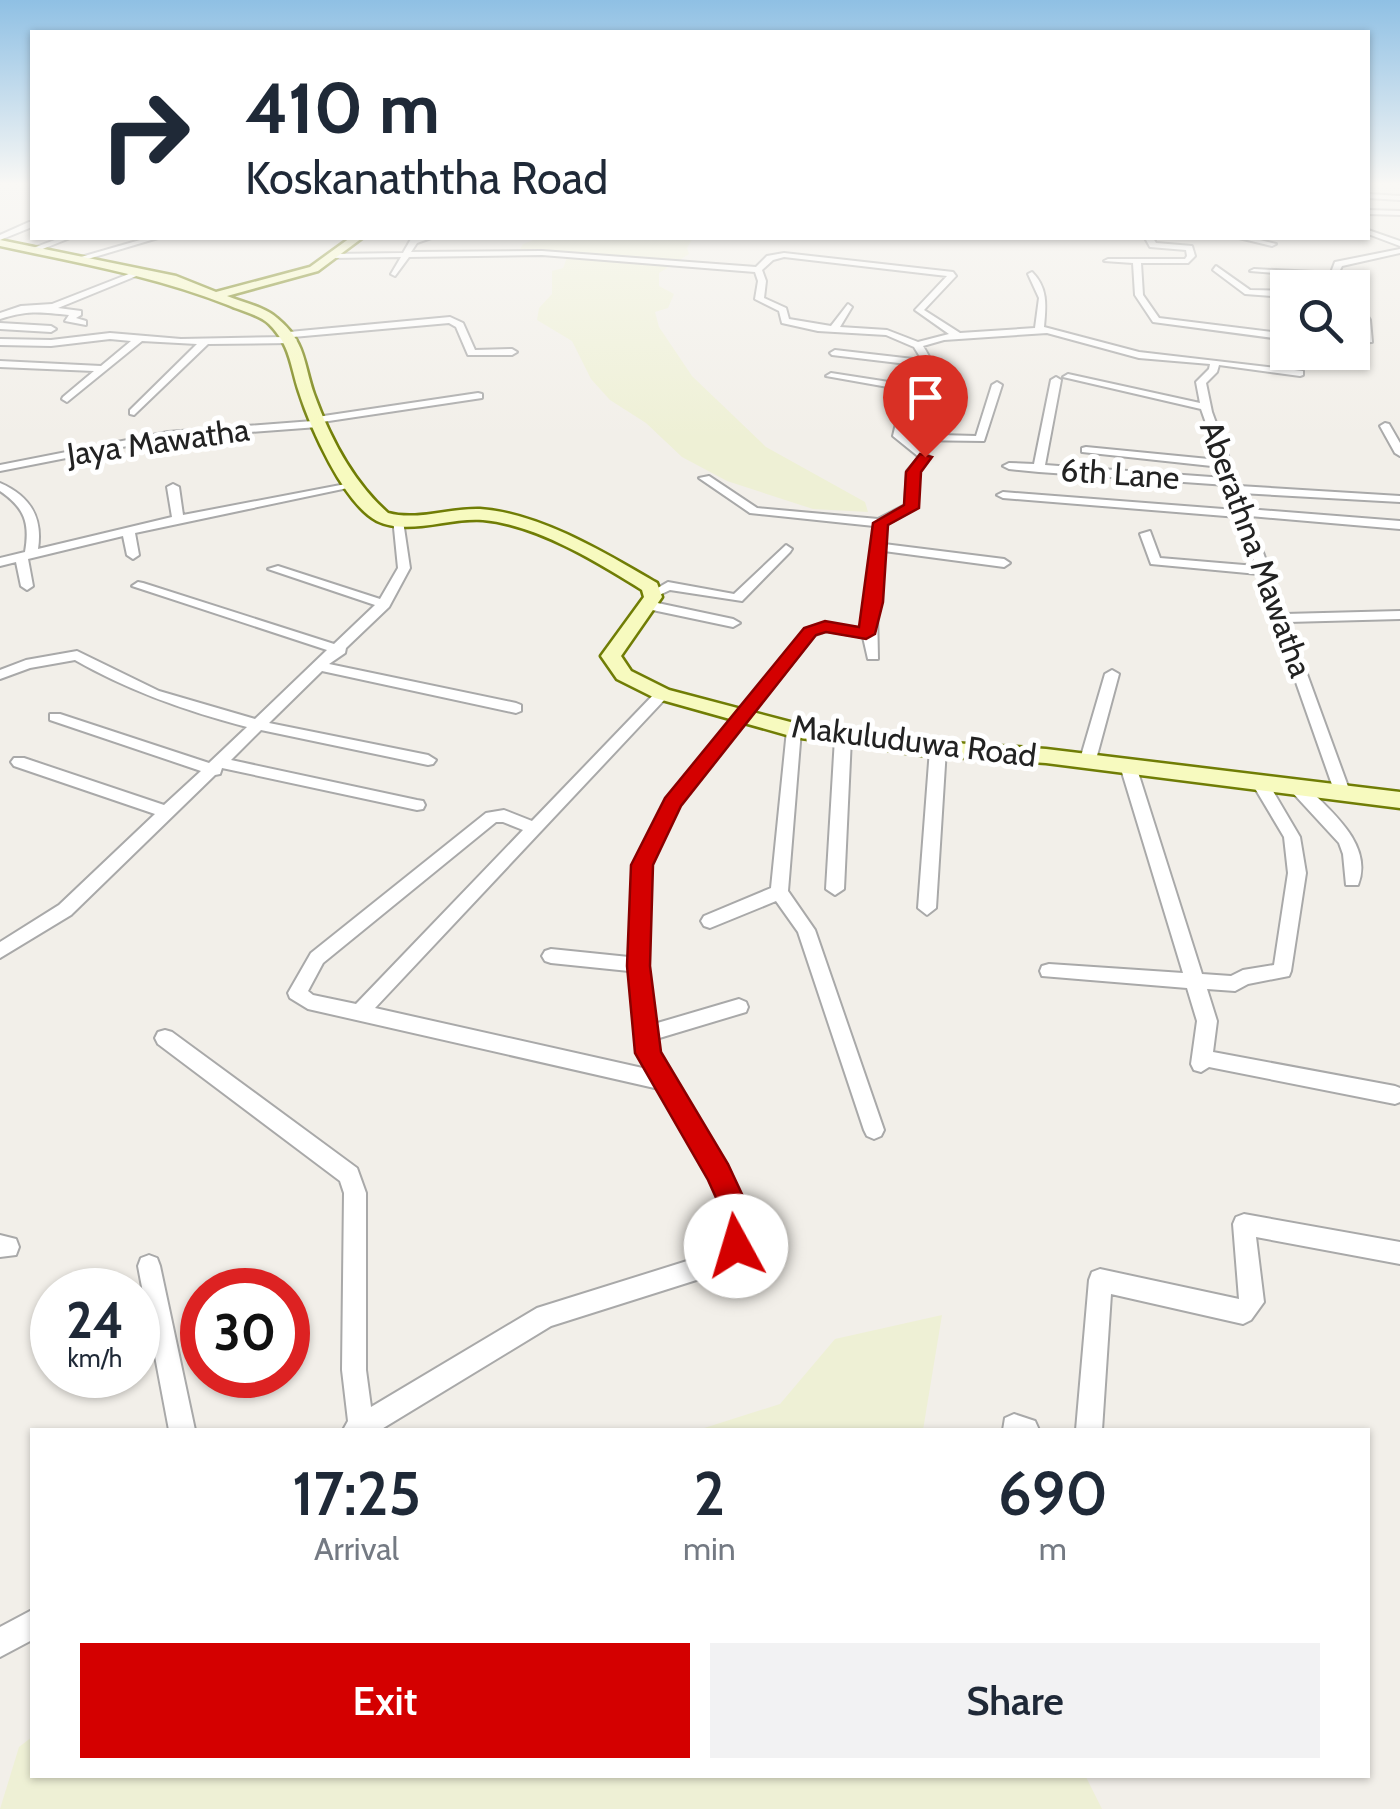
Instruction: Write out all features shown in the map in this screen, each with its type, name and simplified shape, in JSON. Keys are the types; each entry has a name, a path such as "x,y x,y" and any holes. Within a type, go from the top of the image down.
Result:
{"street":[{"path":"129,269 220,294 258,309 291,338 317,422 352,486 374,512 397,521 478,514 500,516 597,554 651,599 732,622"},
{"path":"220,294 309,269"},
{"path":"395,274 398,269"},
{"path":"750,269 758,270 760,300 779,306 785,320 794,325 904,336 918,345 930,364 926,391 905,412 898,436"},
{"path":"913,269 954,274 919,310 958,336"},
{"path":"1137,269 1135,285 1145,310 1156,320 1270,335"},
{"path":"1218,269 1248,292 1270,293"},
{"path":"1254,271 1270,272"},
{"path":"45,309 142,272"},
{"path":"1032,274 1043,298 1039,330"},
{"path":"833,330 848,307"},
{"path":"0,316 20,308 45,309 78,313 68,319 83,324"},
{"path":"0,342 291,338 450,320 460,324 472,353 512,352"},
{"path":"1156,320 1156,354"},
{"path":"0,326 50,330"},
{"name":"Aberathna Mawatha","path":"918,345 958,336 1062,331 1129,352 1215,362 1214,370 1201,382 1204,401 1342,792"},
{"path":"67,399 140,338"},
{"path":"134,412 206,341"},
{"path":"835,353 930,364"},
{"path":"1215,362 1300,372"},
{"path":"0,364 104,368"},
{"path":"1090,372 1204,401"},
{"path":"831,376 926,391"},
{"path":"1039,469 1062,378 1204,401"},
{"path":"898,436 980,439 997,385"},
{"name":"Jaya Mawatha","path":"0,468 168,435 317,422 478,396"},
{"path":"1386,426 1400,452"},
{"path":"705,478 754,511 880,523 912,508 914,472 925,457 898,436"},
{"path":"1086,450 1224,464"},
{"name":"6th Lane","path":"1010,466 1400,500"},
{"path":"0,486 27,503 37,522 26,554 28,586"},
{"path":"173,486 178,520"},
{"path":"0,562 128,530 352,486"},
{"path":"1003,495 1400,524"},
{"path":"0,951 9,937 65,910 262,726 384,604 404,568 397,521"},
{"path":"873,656 866,634 880,523"},
{"path":"128,530 133,555"},
{"path":"1146,534 1155,562 1264,571"},
{"path":"879,547 1004,563"},
{"path":"651,599 668,586 737,598 786,549"},
{"path":"274,569 384,604"},
{"path":"138,586 340,650"},
{"name":"Makuluduwa Road","path":"651,599 611,656 624,675 662,694 794,730 1400,800"},
{"path":"1281,618 1400,615"},
{"path":"360,1428 546,1316 709,1265 736,1246 740,1220 733,1204 648,1053 638,966 642,865 672,803 816,628 866,634"},
{"path":"0,675 26,664 77,655 110,678 262,726 428,760"},
{"path":"322,667 516,708"},
{"path":"1087,763 1112,674"},
{"path":"359,1012 662,694"},
{"path":"55,717 219,766 417,805"},
{"path":"794,730 779,892 806,930 874,1130"},
{"path":"835,889 843,738"},
{"path":"927,908 938,749"},
{"path":"20,762 169,813"},
{"path":"1129,769 1207,1021 1202,1060 1396,1095"},
{"path":"1049,971 1235,984 1248,976 1278,975 1284,967 1297,874 1292,837 1261,785"},
{"path":"1298,788 1353,850 1356,864 1352,882"},
{"path":"534,828 504,816 492,817 317,958 298,993 308,1000 662,1081"},
{"path":"710,921 779,892"},
{"path":"551,956 638,966"},
{"path":"646,1034 739,1008"},
{"path":"165,1038 349,1176 355,1193 354,1370 358,1428"},
{"path":"1089,1428 1100,1280 1244,1312 1252,1302 1244,1228 1250,1222 1400,1253"},
{"path":"149,1266 182,1428"},
{"path":"0,1643 30,1625"}],"green space":[{"path":"665,269 659,273 659,286 674,294 668,308 655,312 659,327 692,376 766,447 865,502 868,512 813,509 727,481 682,457 646,423 610,400 591,379 572,341 537,320 539,308 552,294 552,271"},
{"path":"942,1315 923,1428 704,1428 780,1404 835,1339"},
{"path":"30,1739 30,1778 1086,1778 1102,1809 0,1809 19,1747"}],"route":[{"path":"736,1246 740,1220 718,1172 648,1053 638,966 642,865 672,803 810,632 825,626 866,634 874,602 880,523 912,508 914,472 925,457"}]}
